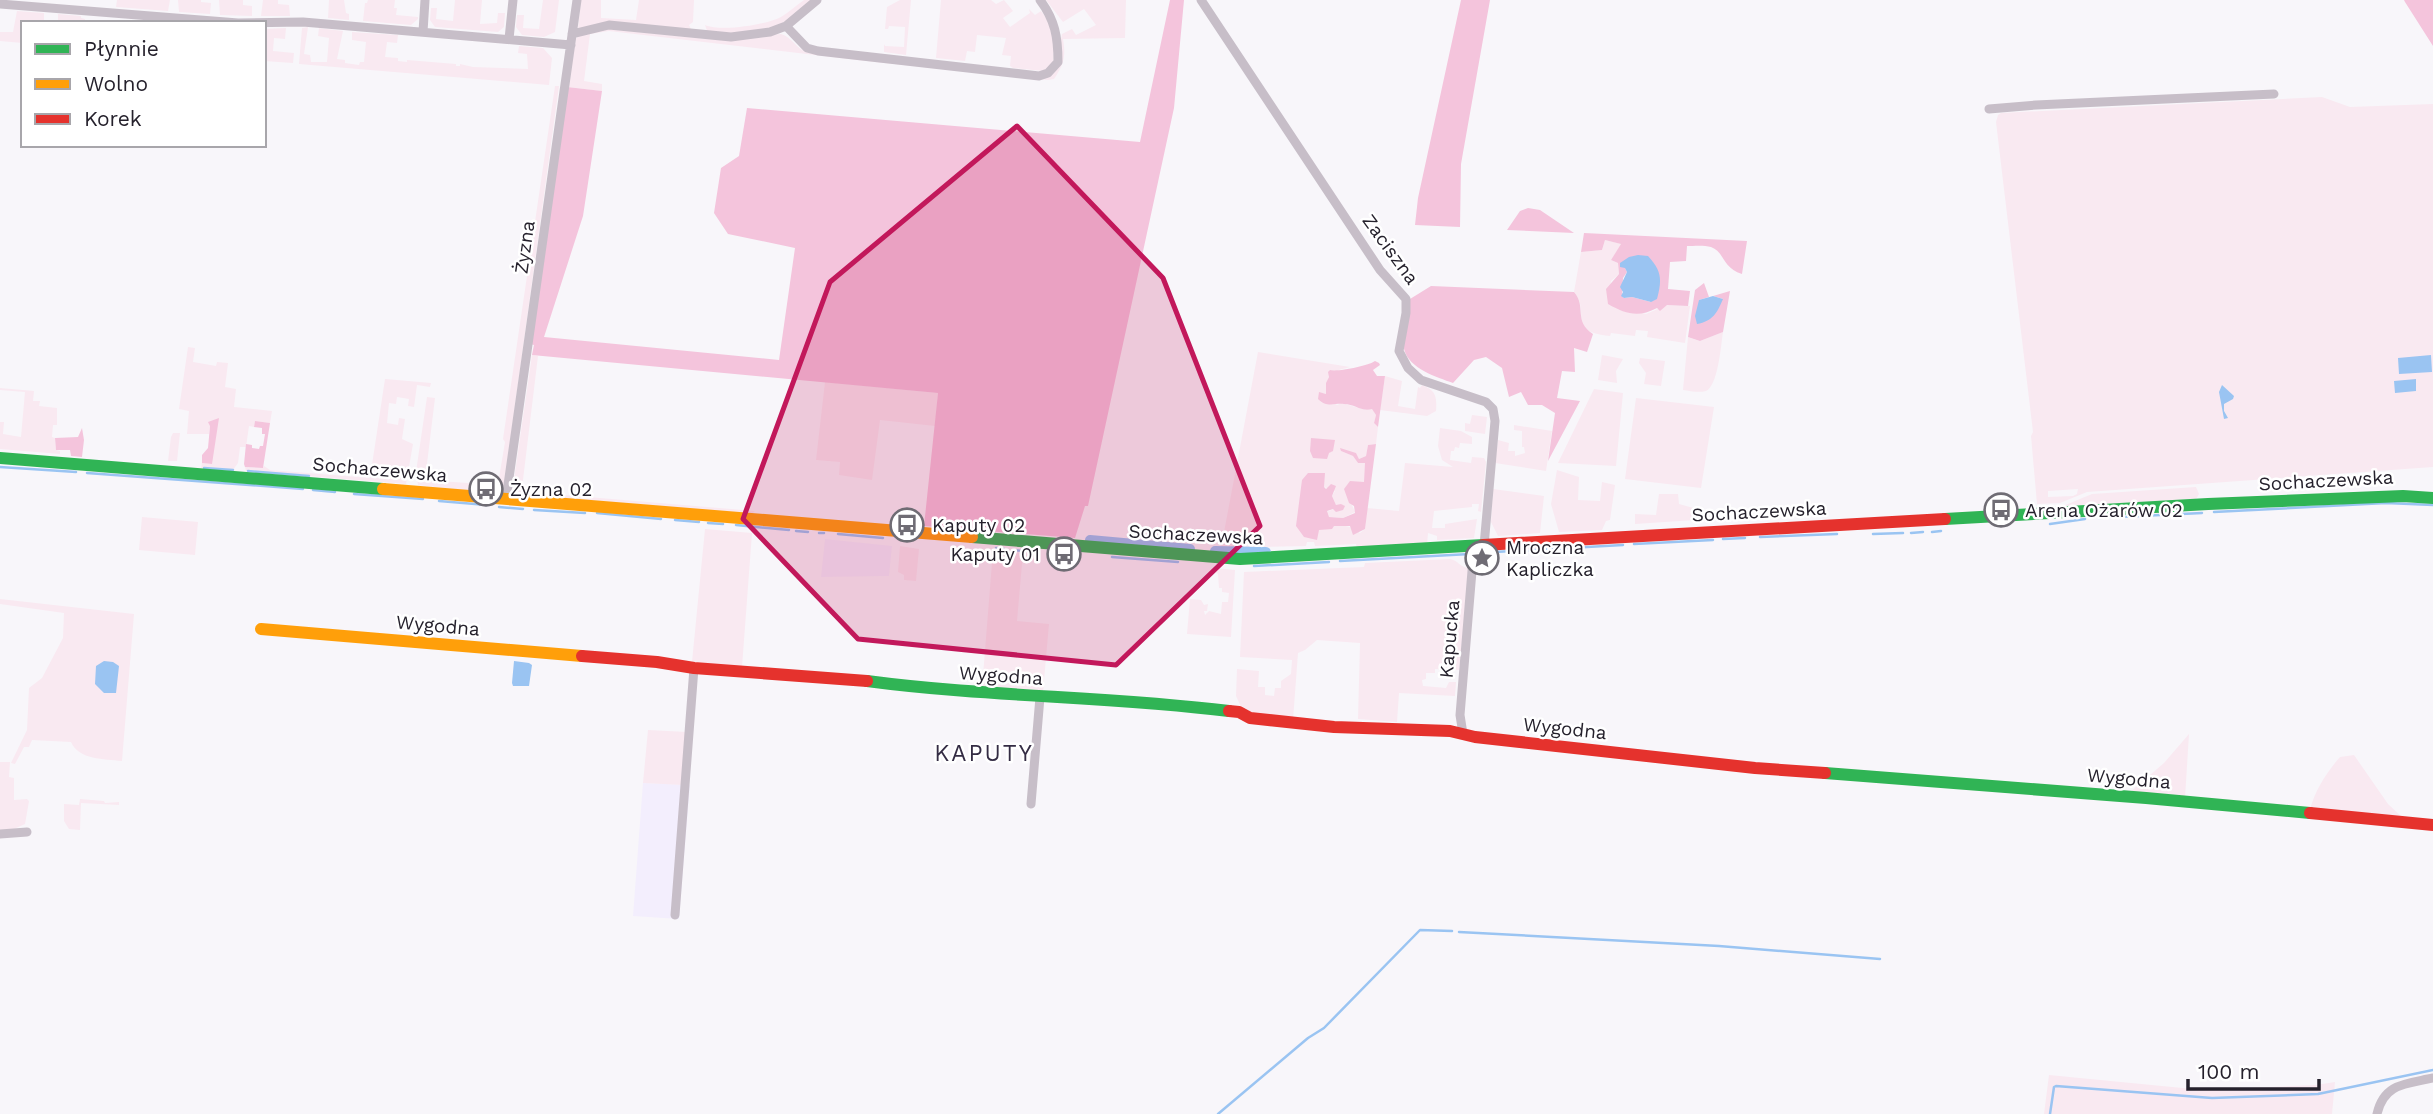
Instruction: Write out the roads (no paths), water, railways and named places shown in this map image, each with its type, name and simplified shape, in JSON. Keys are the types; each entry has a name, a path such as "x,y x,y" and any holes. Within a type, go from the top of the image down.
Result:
{"street":[{"path":"423,32 425,0"},
{"path":"509,39 513,0"},
{"name":"Żyzna","path":"506,499 577,0"},
{"path":"572,34 609,25 731,37 770,32 786,26 817,0"},
{"path":"786,26 807,48 818,51 1039,76 1048,73 1058,62 1055,24 1040,0"},
{"name":"Zaciszna","path":"1201,0 1380,270 1406,299 1399,351 1408,368 1421,380 1486,402 1493,409 1494,421 1479,547"},
{"path":"0,4 213,21"},
{"path":"266,23 303,22 571,45"},
{"path":"1989,109 2274,94"},
{"name":"Sochaczewska","path":"0,458 1240,559 2204,505 2403,495 2433,498"},
{"name":"Kapucka","path":"1463,734 1461,715 1479,547"},
{"name":"Wygodna","path":"261,629 1040,697 1209,708 1239,712 1250,718 1334,727 1463,734 1755,768 2222,805 2433,825"},
{"path":"675,915 694,668"},
{"path":"1031,804 1040,697"},
{"path":"0,834 27,832"},
{"path":"2377,1114 2381,1098 2394,1087 2433,1078"}],"water":[{"path":"1638,255 1648,256 1658,271 1659,292 1657,299 1651,302 1621,296 1623,292 1620,287 1627,272 1620,267 1620,263"},
{"path":"1713,296 1723,299 1719,308 1714,316 1697,324 1695,316 1699,300"},
{"path":"2431,355 2432,372 2399,374 2398,358"},
{"path":"2416,379 2416,391 2395,393 2394,381"},
{"path":"2222,385 2234,396 2224,404 2228,418 2224,419 2219,392"},
{"path":"104,661 119,666 116,693 104,693 95,684 96,666"},
{"path":"514,661 532,665 529,686 513,686"}],"waterway":[{"path":"0,467 76,472"},
{"path":"204,468 233,470"},
{"path":"248,471 309,476"},
{"path":"87,473 303,489"},
{"path":"313,490 335,492"},
{"path":"354,494 423,499"},
{"path":"439,501 487,505"},
{"path":"2214,512 2386,503 2433,505"},
{"path":"499,507 523,509"},
{"path":"534,510 585,513"},
{"path":"597,513 661,519"},
{"path":"2099,518 2202,513"},
{"path":"2050,524 2085,519"},
{"path":"675,520 699,522"},
{"path":"708,523 723,524"},
{"path":"736,525 789,530"},
{"path":"796,531 808,532"},
{"path":"1932,532 1941,531"},
{"path":"1911,533 1923,532"},
{"path":"819,533 824,533"},
{"path":"1873,534 1903,533"},
{"path":"838,534 883,538"},
{"path":"1760,537 1837,534"},
{"path":"1723,539 1745,538"},
{"path":"1090,540 1190,549"},
{"path":"1634,544 1713,540"},
{"path":"1477,553 1623,545"},
{"path":"996,548 1004,549"},
{"path":"1013,550 1022,551"},
{"path":"1215,551 1266,552"},
{"path":"1340,561 1470,554"},
{"path":"1112,557 1178,562"},
{"path":"1254,566 1329,562"},
{"path":"1218,1114 1308,1038 1324,1028 1420,930 1452,931"},
{"path":"1459,932 1719,946 1880,959"},
{"path":"2050,1114 2056,1086 2212,1098 2318,1094 2433,1070"}],"place":[{"name":"Żyzna 02","path":"486,489"},
{"name":"Arena Ożarów 02","path":"2001,510"},
{"name":"Kaputy 02","path":"907,525"},
{"name":"Kaputy 01","path":"1064,554"},
{"name":"Mroczna Kapliczka","path":"1482,558"}],"district":[{"name":"KAPUTY","path":"984,753"}]}
